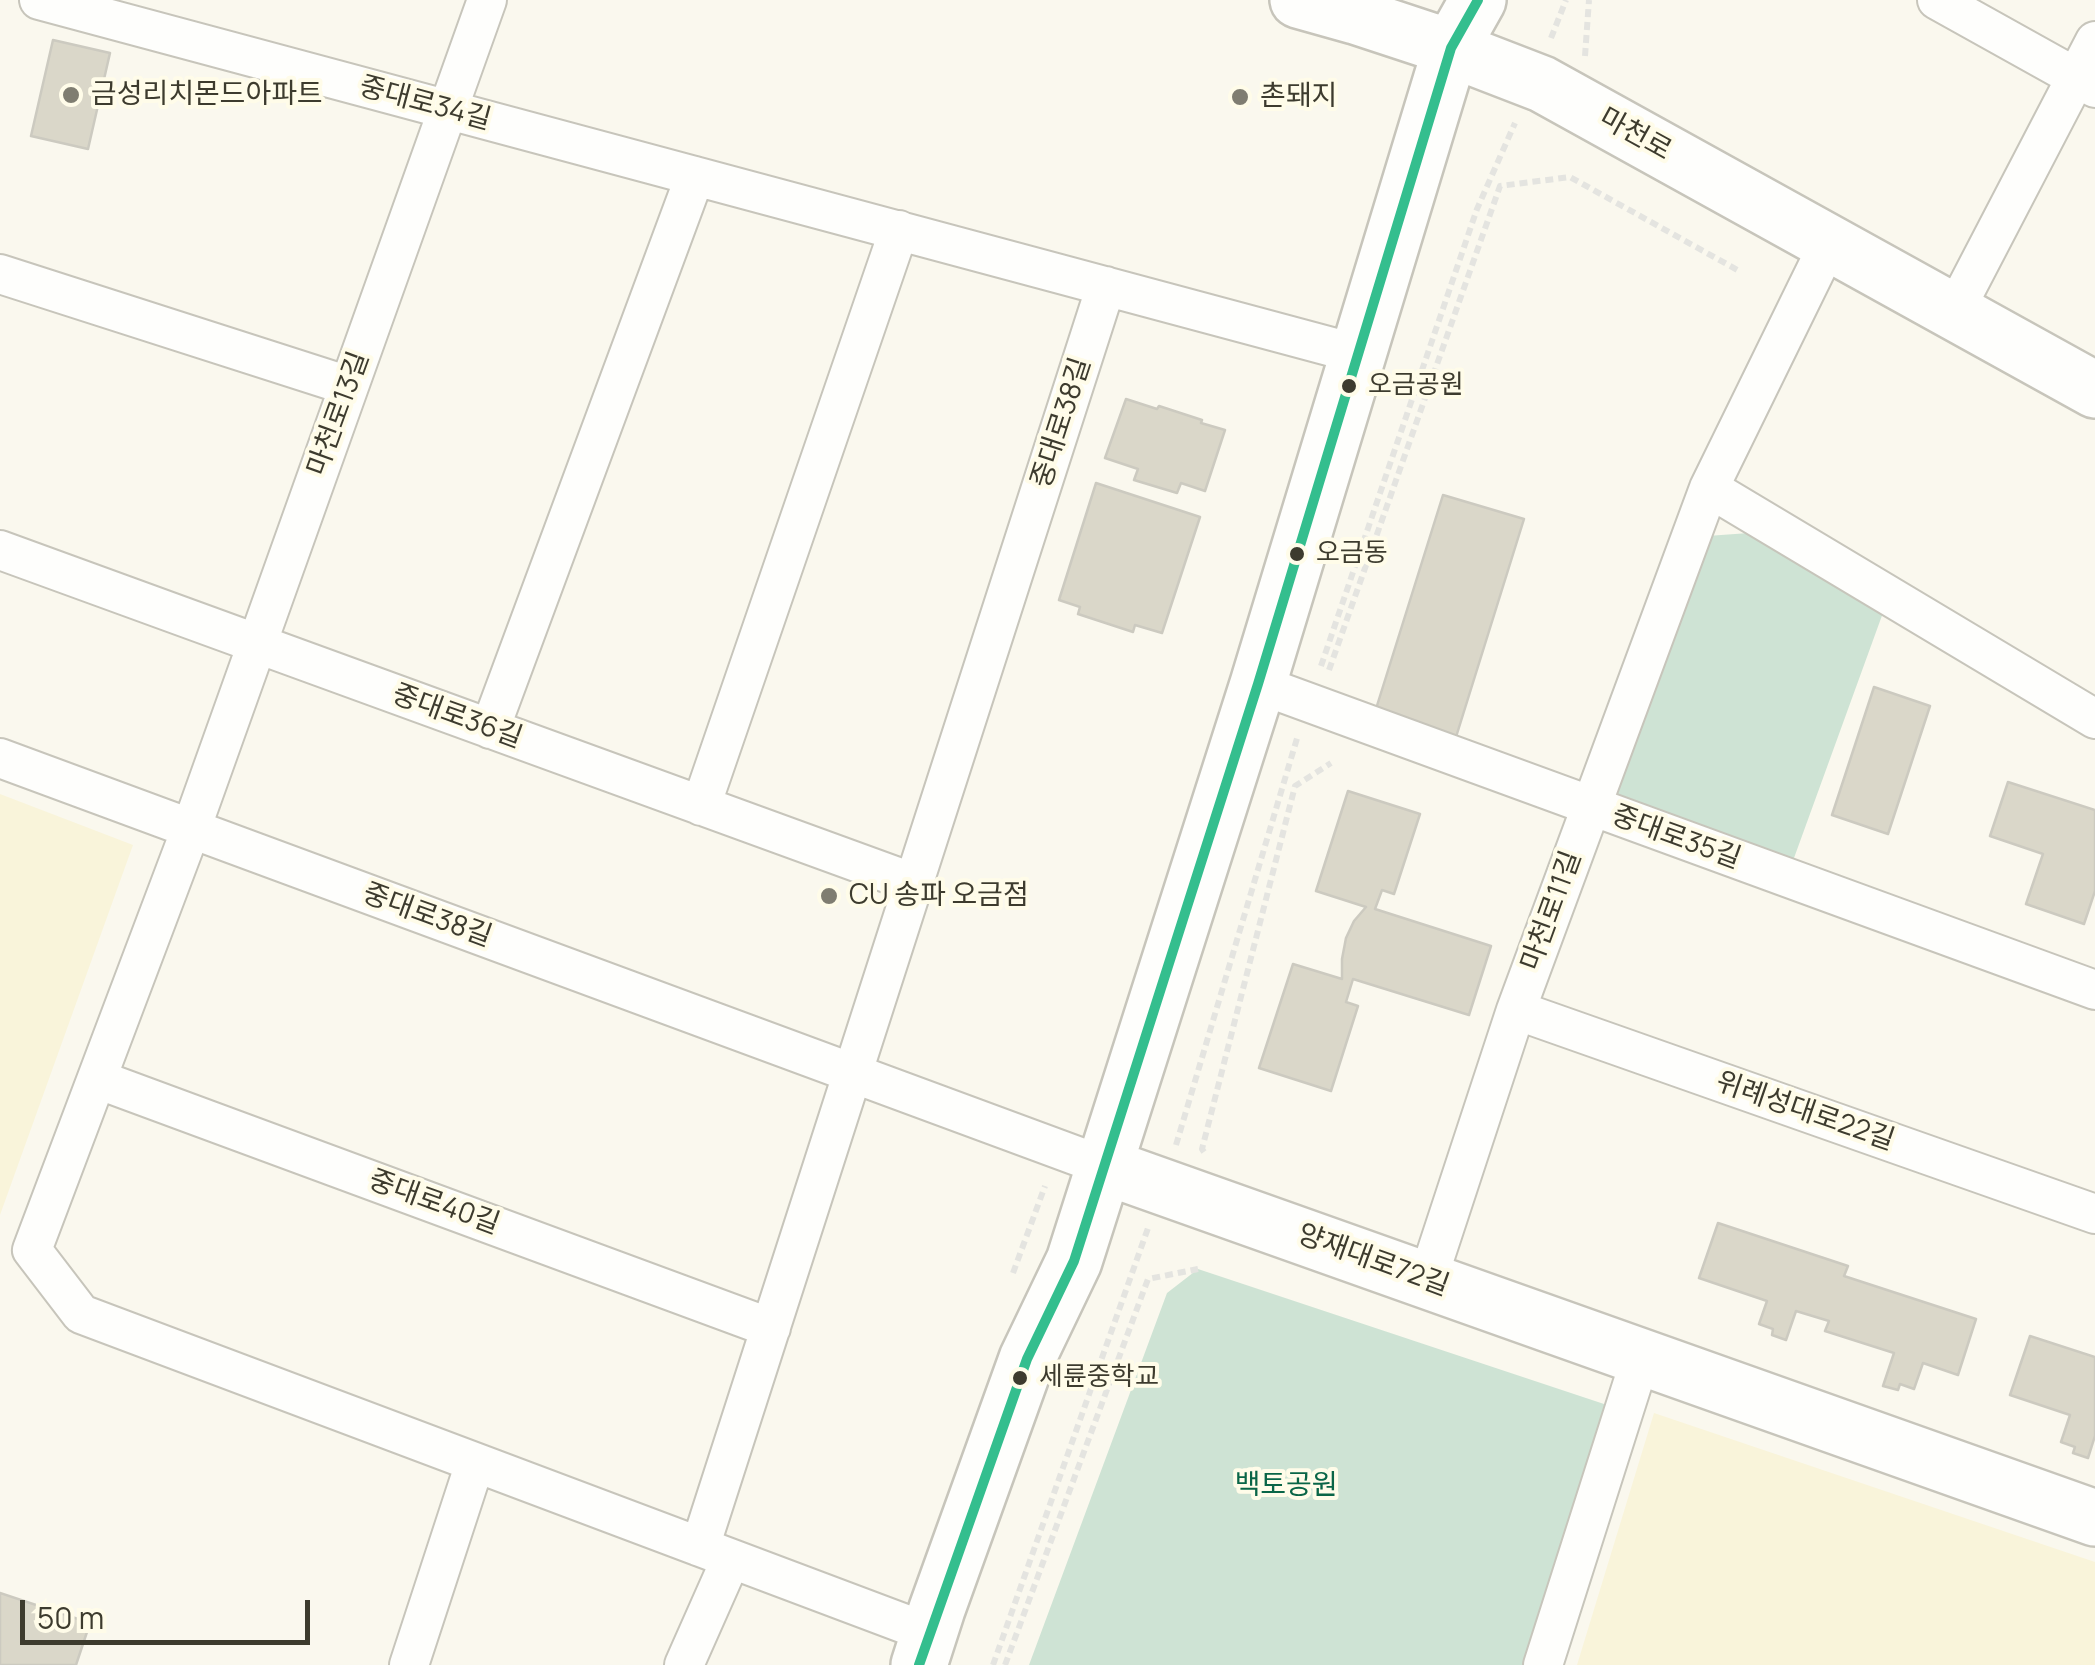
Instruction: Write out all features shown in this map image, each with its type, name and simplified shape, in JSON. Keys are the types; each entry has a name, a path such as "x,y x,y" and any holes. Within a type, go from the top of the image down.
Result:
{"street":[{"name":"중대로34길","path":"38,0 1358,354"},
{"name":"마천로13길","path":"191,829 487,0"},
{"name":"마천로","path":"1298,0 1451,48 1534,81 2095,390"},
{"path":"191,829 32,1250 81,1314 715,1553 924,1649 1027,1360 1074,1261 1258,684 1451,48 1478,0"},
{"path":"1936,0 2086,83"},
{"path":"1954,312 2086,83 2095,42"},
{"path":"490,729 695,176"},
{"path":"702,806 899,230"},
{"name":"마천로11길","path":"1428,1281 1516,1010 1709,488 1828,243"},
{"path":"0,274 349,386"},
{"name":"중대로38길","path":"715,1553 771,1328 1106,286"},
{"path":"1709,488 2095,719"},
{"name":"중대로36길","path":"0,550 914,883"},
{"name":"중대로35길","path":"1258,684 1316,692 1591,807 2095,990"},
{"name":"중대로38길","path":"0,758 1104,1166"},
{"name":"위례성대로22길","path":"1516,1010 2095,1214"},
{"name":"중대로40길","path":"96,1079 771,1328"},
{"name":"양재대로72길","path":"1104,1166 2095,1518"},
{"path":"1543,1665 1641,1357"},
{"path":"410,1665 475,1462"},
{"path":"684,1665 715,1553"}],"path":[{"path":"993,1665 1163,1186 1316,692 1477,209 1566,0"},
{"path":"1316,692 1500,186 1570,177 1741,272"},
{"path":"1206,1156 1202,1149 1295,786 1331,763"},
{"path":"1005,1665 1148,1279 1198,1268"}],"shaded area":[{"path":"0,794 133,845 0,1215"},
{"path":"1654,1413 2095,1562 2095,1665 1577,1665"}],"green space":[{"path":"1749,533 1884,610 1790,869 1608,804 1707,536"},
{"name":"백토공원","path":"1198,1269 1613,1407 1530,1665 1029,1665 1167,1293"}],"building":[{"name":"금성리치몬드아파트","path":"53,40 110,53 88,149 31,136"},
{"path":"1126,399 1157,409 1159,406 1225,430 1205,491 1181,483 1177,493 1134,480 1138,469 1105,458"},
{"path":"1096,483 1200,517 1162,633 1135,625 1133,632 1078,614 1080,607 1059,600"},
{"path":"1443,495 1524,519 1456,737 1375,712"},
{"path":"1874,687 1930,706 1888,834 1832,815"},
{"path":"2008,782 2095,810 2095,891 2084,924 2026,904 2043,854 1990,836"},
{"path":"1348,791 1420,814 1394,894 1382,890 1375,909 1491,946 1469,1015 1353,979 1346,1002 1358,1006 1331,1091 1259,1068 1293,964 1342,979 1346,938 1366,907 1316,891"},
{"path":"1718,1223 1848,1266 1844,1276 1976,1319 1958,1375 1923,1363 1914,1389 1900,1384 1898,1390 1883,1386 1894,1353 1825,1331 1829,1321 1796,1311 1786,1340 1772,1335 1773,1329 1759,1324 1767,1301 1699,1278"},
{"path":"2030,1336 2095,1357 2095,1436 2088,1458 2073,1453 2075,1447 2061,1442 2070,1415 2010,1395"},
{"path":"0,1593 90,1623 76,1665 0,1665"}],"transit line":[{"path":"919,1665 1027,1359 1074,1261 1258,684 1451,48 1478,0"}],"place":[{"name":"금성리치몬드아파트","path":"71,95"},
{"name":"촌돼지","path":"1240,97"},
{"name":"오금공원","path":"1349,386"},
{"name":"오금동","path":"1297,554"},
{"name":"CU 송파 오금점","path":"829,896"},
{"name":"세륜중학교","path":"1020,1378"}]}
